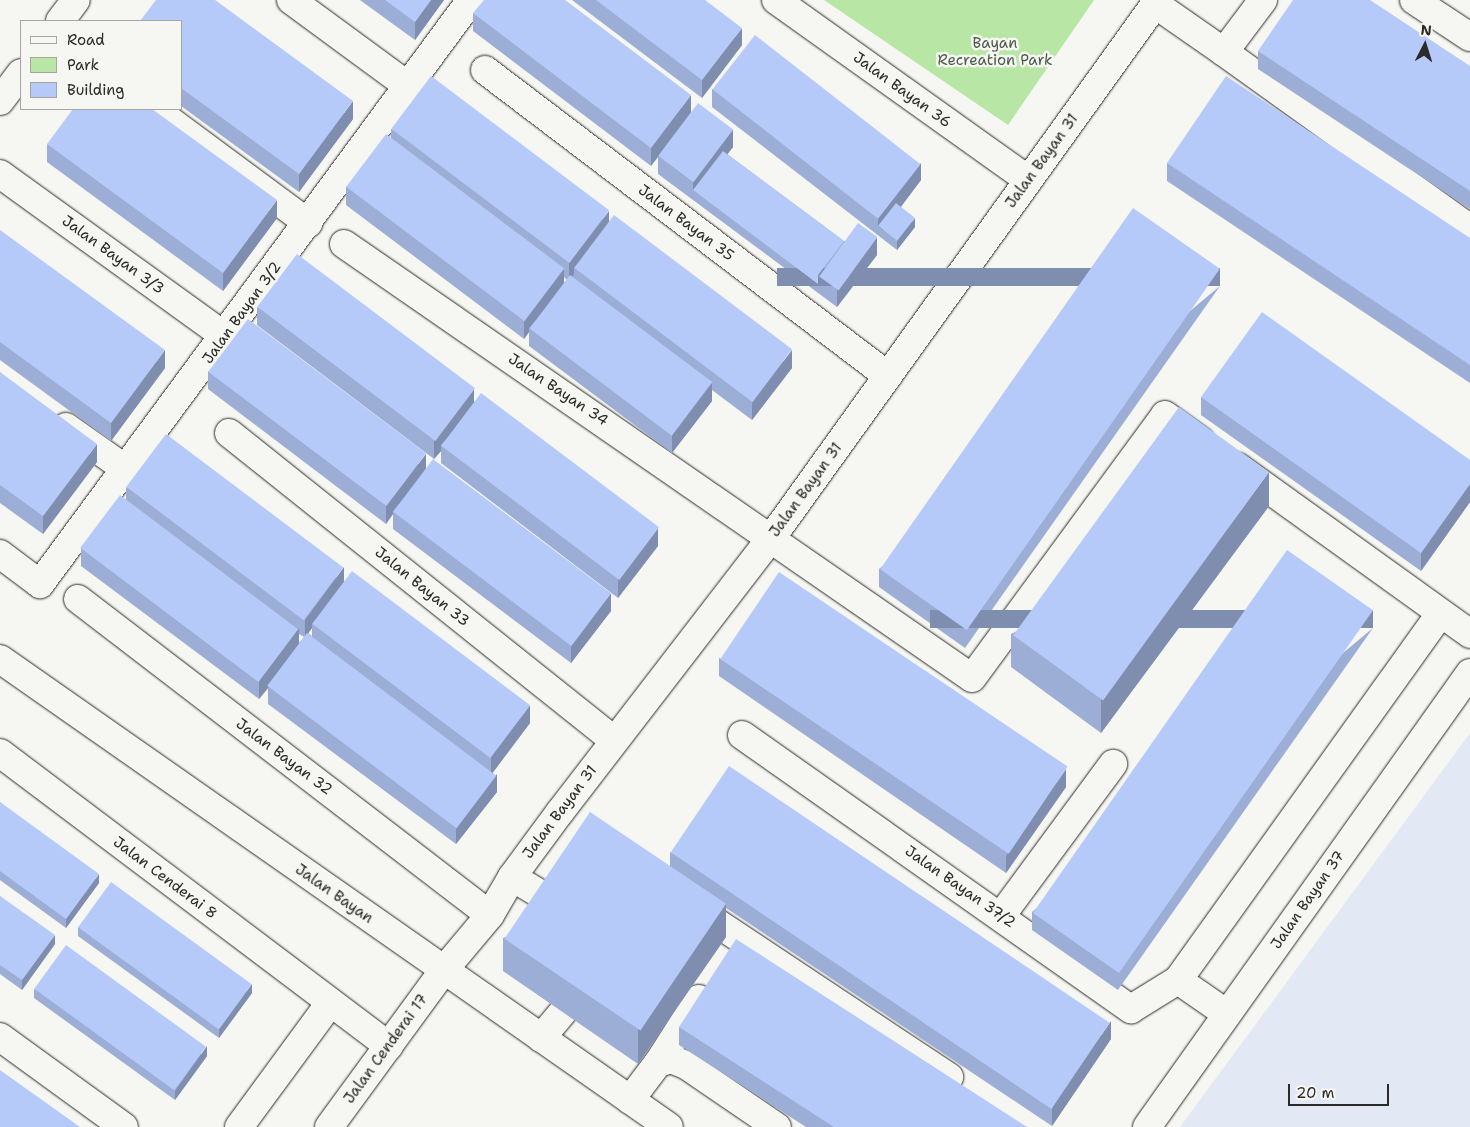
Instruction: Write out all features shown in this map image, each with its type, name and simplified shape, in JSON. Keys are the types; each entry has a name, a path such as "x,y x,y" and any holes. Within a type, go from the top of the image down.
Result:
{"street":[{"path":"61,20 76,0"},
{"path":"291,0 408,86"},
{"name":"Jalan Bayan 3/2","path":"0,554 40,584 127,470 471,0"},
{"name":"Jalan Bayan 36","path":"776,0 1028,180"},
{"path":"1224,52 1263,0"},
{"path":"1414,0 1470,37"},
{"path":"1156,2 1470,229"},
{"name":"Jalan Bayan 31","path":"443,971 490,915 512,877 560,812 772,537 1156,2"},
{"name":"Jalan Bayan 35","path":"485,70 888,376"},
{"path":"0,101 20,74"},
{"path":"155,110 308,223"},
{"name":"Jalan Bayan 3/3","path":"0,174 225,336"},
{"name":"Jalan Bayan 34","path":"344,244 772,537 972,678 1165,415 1470,634"},
{"path":"48,413 127,470"},
{"name":"Jalan Bayan 33","path":"229,433 614,740"},
{"name":"Jalan Bayan 32","path":"78,599 490,915"},
{"path":"1227,1014 1178,980 1435,621"},
{"name":"Jalan Bayan","path":"0,659 443,971 669,1127"},
{"name":"Jalan Bayan 37","path":"1146,1127 1470,672"},
{"name":"Jalan Bayan 37/2","path":"742,735 1002,916 1131,1009 1178,980"},
{"name":"Jalan Cenderai 8","path":"0,753 389,1046"},
{"path":"1002,916 1113,764"},
{"path":"560,812 584,829"},
{"path":"512,877 552,901"},
{"path":"674,893 733,947 968,1089"},
{"name":"Jalan Cenderai 17","path":"329,1127 443,971"},
{"path":"630,1100 658,1062 712,980"},
{"path":"239,1127 330,1003"},
{"path":"541,1038 564,1012"},
{"path":"0,1037 124,1127"},
{"path":"658,1062 671,1059 686,1065 777,1127"}],"shaded area":[{"path":"1470,733 1470,1127 1180,1127"}],"green space":[{"name":"Bayan Recreation Park","path":"824,0 1094,0 1008,125"}],"building":[{"path":"156,0 215,0 353,101 299,174 182,89 182,20 141,20"},
{"path":"385,0 431,0 415,22"},
{"path":"484,0 565,0 691,95 651,148 473,13"},
{"path":"596,0 705,0 742,28 702,80"},
{"path":"1293,0 1370,0 1470,66 1470,191 1258,51"},
{"path":"755,35 920,164 878,219 713,89"},
{"path":"431,76 609,210 569,263 391,129"},
{"path":"1226,76 1470,238 1470,365 1167,163"},
{"path":"698,103 733,129 693,182 658,156"},
{"path":"72,110 153,110 277,200 223,273 47,144"},
{"path":"386,134 564,268 524,321 346,187"},
{"path":"723,151 844,241 818,275 818,284 693,190"},
{"path":"896,203 915,218 897,241 878,226"},
{"path":"1133,208 1220,269 967,630 880,569"},
{"path":"614,215 792,349 752,402 574,268"},
{"path":"858,223 877,237 839,291 819,276"},
{"path":"0,230 165,350 111,423 0,342"},
{"path":"297,254 475,388 435,441 257,307"},
{"path":"570,275 712,382 672,436 530,329"},
{"path":"1262,312 1470,460 1470,484 1421,553 1201,397"},
{"path":"248,319 426,453 386,506 208,372"},
{"path":"0,372 97,444 43,516 0,485"},
{"path":"481,393 659,527 619,580 441,446"},
{"path":"1179,407 1269,472 1103,700 1013,635"},
{"path":"166,434 343,568 304,620 126,487"},
{"path":"433,459 611,593 571,646 393,512"},
{"path":"120,495 298,629 258,682 80,548"},
{"path":"1287,550 1373,610 1119,973 1033,913"},
{"path":"352,571 530,705 490,758 312,624"},
{"path":"779,572 1068,767 1009,854 720,659"},
{"path":"307,633 496,776 457,828 267,686"},
{"path":"729,766 1110,1023 1051,1109 671,852"},
{"path":"0,802 99,874 66,919 0,871"},
{"path":"590,812 726,904 640,1031 504,939"},
{"path":"111,882 252,984 219,1030 78,927"},
{"path":"0,896 55,935 22,980 0,965"},
{"path":"736,939 1027,1127 834,1127 679,1027"},
{"path":"66,945 206,1047 174,1090 34,989"},
{"path":"0,1070 80,1127 0,1127"}]}
